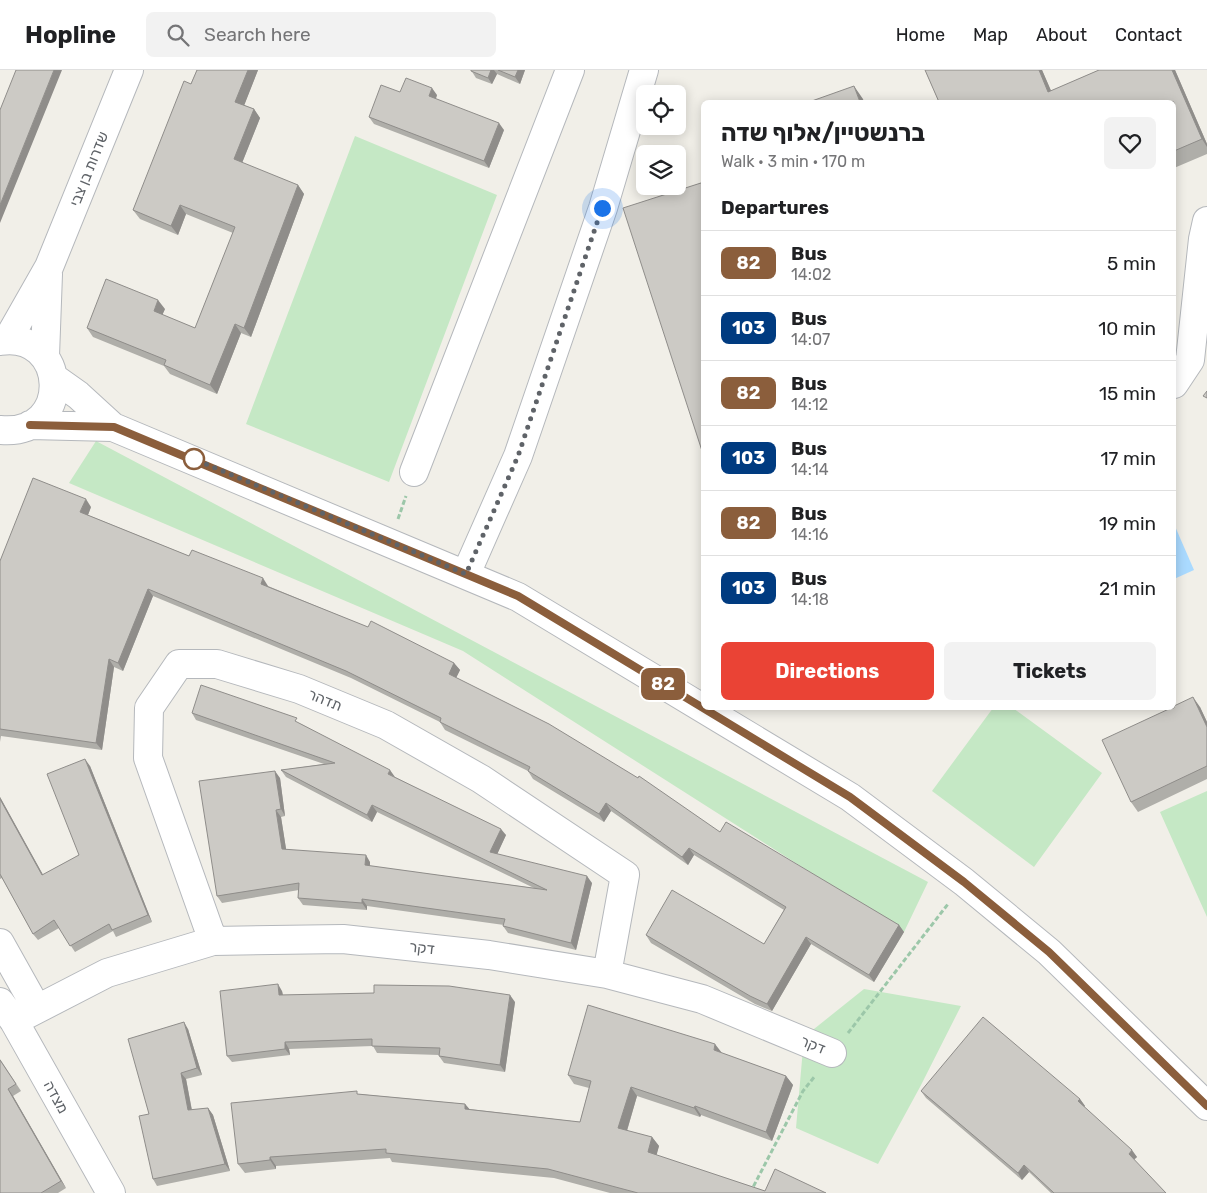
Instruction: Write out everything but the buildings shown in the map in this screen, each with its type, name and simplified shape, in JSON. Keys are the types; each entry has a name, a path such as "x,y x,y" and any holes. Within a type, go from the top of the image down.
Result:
{"street":[{"name":"שדרות בן צבי","path":"4,340 49,268 129,70"},
{"path":"414,472 570,70"},
{"path":"466,574 518,456 602,208 644,70"},
{"path":"1176,381 1190,360 1203,239 1207,220"},
{"name":"שדרות בן צבי","path":"10,433 47,410 54,389 49,367 49,268"},
{"path":"4,340 22,342 34,347 49,367 114,427 518,596 701,706"},
{"path":"10,433 114,427"},
{"name":"תדהר","path":"213,941 148,758 149,708 179,664 217,664 300,689 386,725 481,779 625,876 606,974"},
{"path":"708,710 850,797 964,882 1049,952 1207,1106"},
{"name":"דקר","path":"17,1011 107,973 213,941 343,939 488,955 606,974 702,999 832,1053"},
{"name":"מצדה","path":"0,944 17,1011 111,1193"}],"path":[{"path":"390,542 414,472"}],"green space":[{"path":"355,136 497,195 389,482 246,424"},
{"path":"96,441 928,882 904,932 463,651 69,483"},
{"path":"992,710 1016,710 1102,773 1034,867 932,791"},
{"path":"1207,791 1207,917 1160,812"},
{"path":"864,989 961,1006 878,1164 796,1128 804,1037"}],"water":[{"path":"1176,529 1194,570 1176,578"}],"bus line":[{"name":"82","path":"30,425 114,427 207,464 518,596 701,707"},
{"name":"82","path":"706,710 850,797 964,882 1049,952 1196,1093 1207,1106"}],"route":[{"path":"194,459 192,458 466,574 518,456 602,208"}]}
